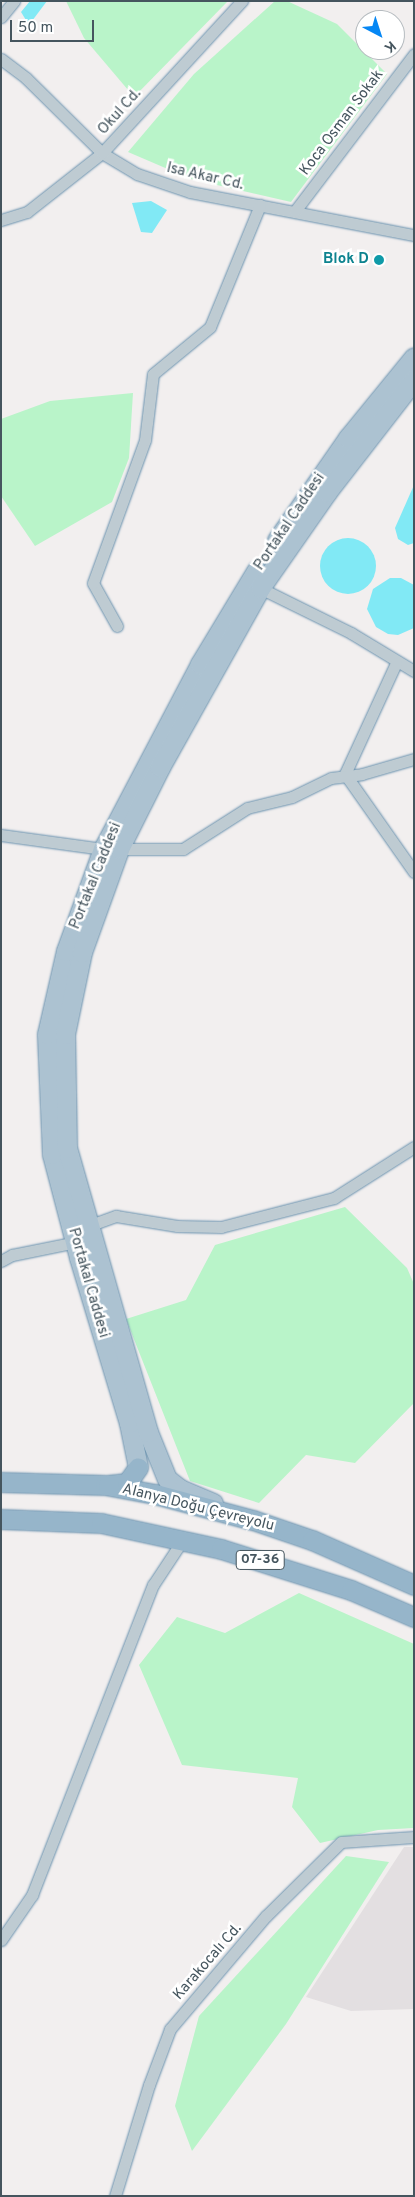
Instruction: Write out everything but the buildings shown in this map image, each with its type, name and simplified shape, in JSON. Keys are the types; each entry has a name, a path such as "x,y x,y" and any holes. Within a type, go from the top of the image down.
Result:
{"highway":[{"path":"105,1485 126,1483 138,1467"},
{"name":"Alanya Doğu Çevreyolu","path":"1,1482 105,1485 253,1520 312,1540 414,1585"},
{"name":"07-36","path":"1,1520 101,1523 182,1541 258,1559 351,1590 414,1617"}],"main road":[{"name":"Portakal Caddesi","path":"138,1467 129,1422 52,1154 47,1034 66,951 111,849 147,760 228,614 348,438 414,357"},
{"name":"Portakal Caddesi","path":"253,1520 180,1489 167,1479 159,1464 88,1226 67,1148 66,1034 82,952 111,849 160,767 260,588 327,492 414,380"}],"street":[{"path":"1,17 14,1"},
{"name":"Okul Cd.","path":"1,220 27,212 102,153 242,1"},
{"name":"Koca Osman Sokak","path":"295,211 414,54"},
{"name":"Isa Akar Cd.","path":"1,60 26,78 102,153 137,174 190,192 414,235"},
{"path":"117,626 93,583 145,440 153,374 210,327 260,205"},
{"path":"260,588 351,633 396,663 414,671"},
{"path":"345,774 396,663"},
{"path":"1,835 111,849 183,849 247,808 292,797 345,774 362,774 414,759"},
{"path":"345,774 414,872"},
{"path":"1,1261 12,1254 76,1242 88,1226 116,1216 177,1226 221,1227 334,1198 414,1147"},
{"path":"1,1940 32,1895 153,1585 182,1541"},
{"name":"Karakocalı Cd.","path":"115,2196 149,2085 170,2029 266,1916 340,1842 414,1838"}],"shaded area":[{"path":"404,1847 414,1847 414,2009 351,2011 306,1997"}],"green space":[{"path":"66,1 228,1 134,97 84,38"},
{"path":"275,1 287,1 337,24 355,42 355,60 373,60 387,74 291,202 191,179 128,152 194,74"},
{"path":"133,393 129,458 112,502 35,546 1,496 1,419 50,401"},
{"path":"345,1207 407,1268 414,1284 414,1403 355,1463 306,1455 259,1503 190,1481 126,1319 186,1300 215,1245"},
{"path":"299,1593 414,1644 414,1828 378,1830 320,1843 292,1807 298,1778 182,1765 139,1665 177,1617 225,1633"},
{"path":"346,1856 389,1862 286,2024 192,2151 175,2106 199,2016"}],"water":[{"path":"30,1 47,1 29,25 21,12"},
{"path":"151,201 167,210 152,233 141,232 132,203"},
{"path":"414,485 414,543 408,545 398,539 395,528"},
{"path":"342,538 354,538 364,542 372,550 376,566 372,582 364,590 354,594 342,594 332,590 324,582 320,572 320,560 324,550 332,542"},
{"path":"390,578 401,578 414,585 414,628 398,635 388,634 376,627 367,609 373,589"}],"place":[{"name":"Blok D","path":"379,260"}]}
